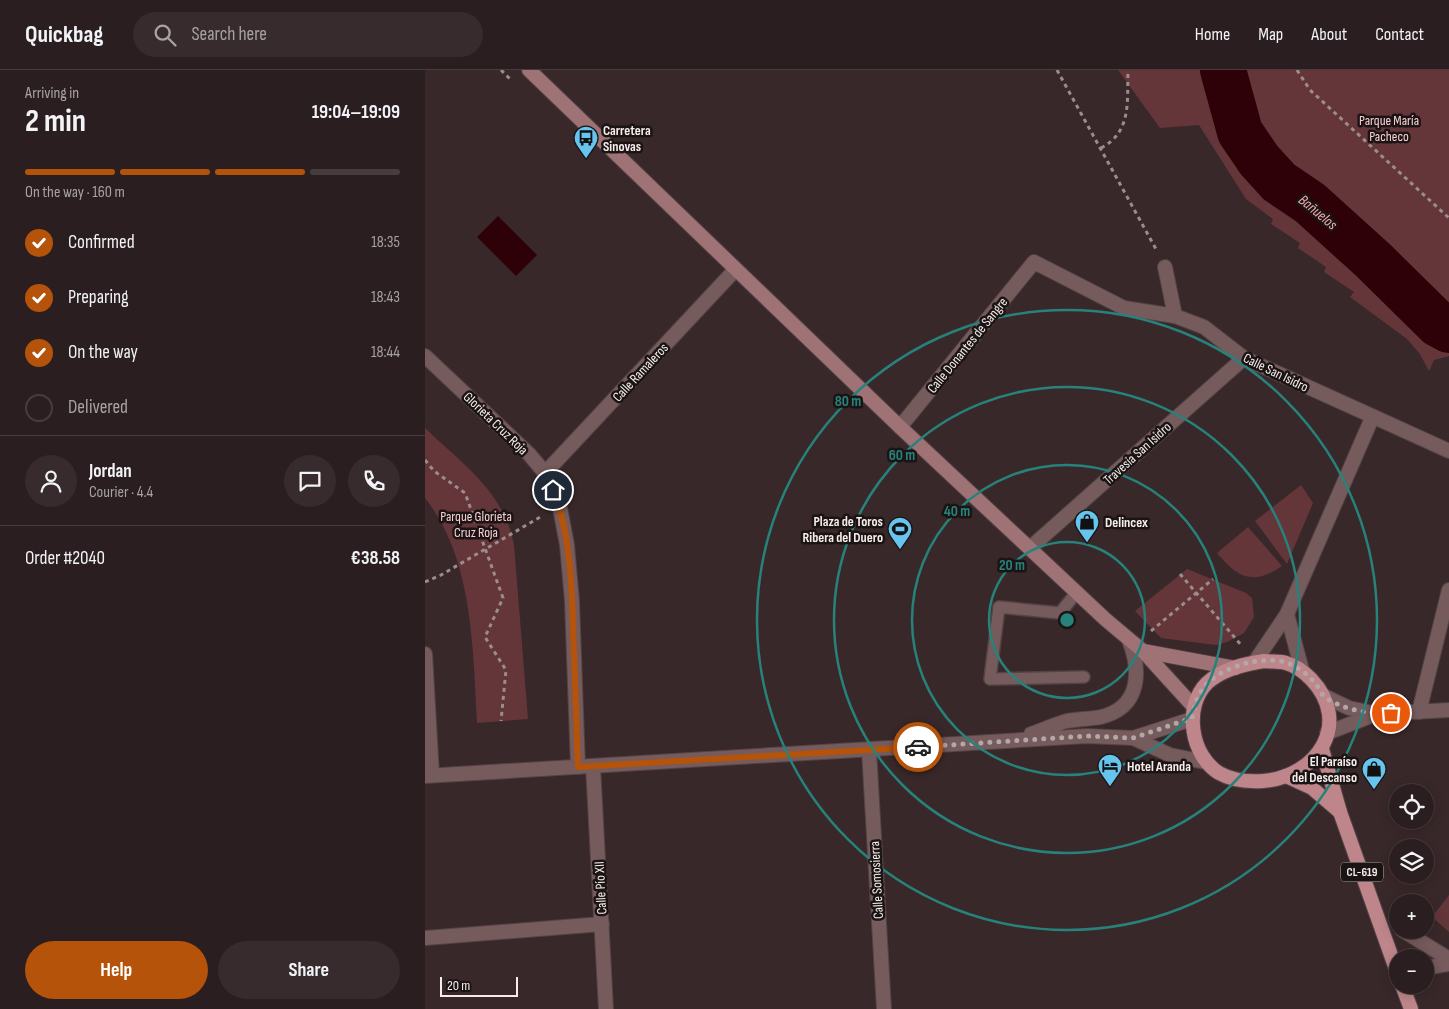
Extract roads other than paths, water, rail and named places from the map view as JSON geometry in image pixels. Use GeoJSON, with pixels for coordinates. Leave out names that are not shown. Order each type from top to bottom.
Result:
{"type":"FeatureCollection","features":[{"type":"Feature","properties":{"kind":"main road"},"geometry":{"type":"LineString","coordinates":[[529,70],[900,427],[1135,645],[1193,713]]}},
{"type":"Feature","properties":{"kind":"main road"},"geometry":{"type":"LineString","coordinates":[[1135,645],[1235,668]]}},
{"type":"Feature","properties":{"kind":"main road"},"geometry":{"type":"LineString","coordinates":[[1285,662],[1303,670],[1324,696],[1329,714],[1327,733],[1322,749],[1311,763],[1286,776],[1273,780],[1247,782],[1220,773],[1205,762],[1196,740],[1193,713],[1196,698],[1207,683],[1235,668],[1254,663],[1285,662]]}},
{"type":"Feature","properties":{"kind":"main road"},"geometry":{"type":"LineString","coordinates":[[1322,749],[1340,812]]}},
{"type":"Feature","properties":{"kind":"main road"},"geometry":{"type":"LineString","coordinates":[[1286,776],[1313,788],[1340,812]]}},
{"type":"Feature","properties":{"kind":"main road","name":"CL-619"},"geometry":{"type":"LineString","coordinates":[[1340,812],[1389,926]]}},
{"type":"Feature","properties":{"kind":"main road"},"geometry":{"type":"LineString","coordinates":[[1405,994],[1409,1009]]}},
{"type":"Feature","properties":{"kind":"street","name":"Calle San Isidro"},"geometry":{"type":"LineString","coordinates":[[1034,262],[1124,308],[1175,316],[1204,327],[1244,358],[1372,418],[1449,451]]}},
{"type":"Feature","properties":{"kind":"street","name":"Calle Donantes de Sangre"},"geometry":{"type":"LineString","coordinates":[[900,427],[1034,262]]}},
{"type":"Feature","properties":{"kind":"street"},"geometry":{"type":"LineString","coordinates":[[1163,262],[1175,316]]}},
{"type":"Feature","properties":{"kind":"street","name":"Calle Ramaleros"},"geometry":{"type":"LineString","coordinates":[[545,473],[735,270]]}},
{"type":"Feature","properties":{"kind":"street","name":"Glorieta Cruz Roja"},"geometry":{"type":"LineString","coordinates":[[425,356],[529,454],[545,473],[559,508],[567,545],[572,601],[578,767]]}},
{"type":"Feature","properties":{"kind":"street","name":"Travesía San Isidro"},"geometry":{"type":"LineString","coordinates":[[1030,548],[1244,358]]}},
{"type":"Feature","properties":{"kind":"street"},"geometry":{"type":"LineString","coordinates":[[1254,663],[1287,614],[1372,418]]}},
{"type":"Feature","properties":{"kind":"street"},"geometry":{"type":"LineString","coordinates":[[1419,712],[1449,590]]}},
{"type":"Feature","properties":{"kind":"street"},"geometry":{"type":"LineString","coordinates":[[1287,614],[1303,670]]}},
{"type":"Feature","properties":{"kind":"street"},"geometry":{"type":"LineString","coordinates":[[1019,739],[1066,722],[1101,717],[1116,711],[1128,701],[1135,686],[1138,673],[1135,645]]}},
{"type":"Feature","properties":{"kind":"street"},"geometry":{"type":"LineString","coordinates":[[425,654],[429,776],[1087,736],[1133,738],[1170,755],[1205,762]]}},
{"type":"Feature","properties":{"kind":"street"},"geometry":{"type":"LineString","coordinates":[[1324,696],[1349,708],[1377,714],[1449,710]]}},
{"type":"Feature","properties":{"kind":"street"},"geometry":{"type":"LineString","coordinates":[[1133,738],[1193,713]]}},
{"type":"Feature","properties":{"kind":"street"},"geometry":{"type":"LineString","coordinates":[[1327,733],[1377,714]]}},
{"type":"Feature","properties":{"kind":"street","name":"Calle Somosierra"},"geometry":{"type":"LineString","coordinates":[[869,750],[884,1009]]}},
{"type":"Feature","properties":{"kind":"street","name":"Calle Pío XII"},"geometry":{"type":"LineString","coordinates":[[593,766],[606,1009]]}},
{"type":"Feature","properties":{"kind":"street"},"geometry":{"type":"LineString","coordinates":[[425,938],[602,924]]}},
{"type":"Feature","properties":{"kind":"street"},"geometry":{"type":"LineString","coordinates":[[1417,939],[1449,958]]}},
{"type":"Feature","properties":{"kind":"street"},"geometry":{"type":"LineString","coordinates":[[1434,966],[1449,964]]}},
{"type":"Feature","properties":{"kind":"lane"},"geometry":{"type":"LineString","coordinates":[[1077,592],[1060,613],[999,607],[989,679],[1084,677]]}},
{"type":"Feature","properties":{"kind":"waterway","name":"Bañuelos"},"geometry":{"type":"LineString","coordinates":[[1223,70],[1240,132],[1259,160],[1279,182],[1310,203],[1373,260],[1438,324],[1449,330]]}},
{"type":"Feature","properties":{"kind":"place","name":"Carretera Sinovas"},"geometry":{"type":"Point","coordinates":[586,159]}},
{"type":"Feature","properties":{"kind":"place","name":"Delincex"},"geometry":{"type":"Point","coordinates":[1087,543]}},
{"type":"Feature","properties":{"kind":"place","name":"Plaza de Toros Ribera del Duero"},"geometry":{"type":"Point","coordinates":[900,550]}},
{"type":"Feature","properties":{"kind":"place","name":"Hotel Aranda"},"geometry":{"type":"Point","coordinates":[1110,787]}},
{"type":"Feature","properties":{"kind":"place","name":"El Paraíso del Descanso"},"geometry":{"type":"Point","coordinates":[1374,790]}},
{"type":"Feature","properties":{"kind":"park label","name":"Parque María Pacheco"},"geometry":{"type":"Point","coordinates":[1389,128]}},
{"type":"Feature","properties":{"kind":"park label","name":"Parque Glorieta Cruz Roja"},"geometry":{"type":"Point","coordinates":[476,524]}}]}
